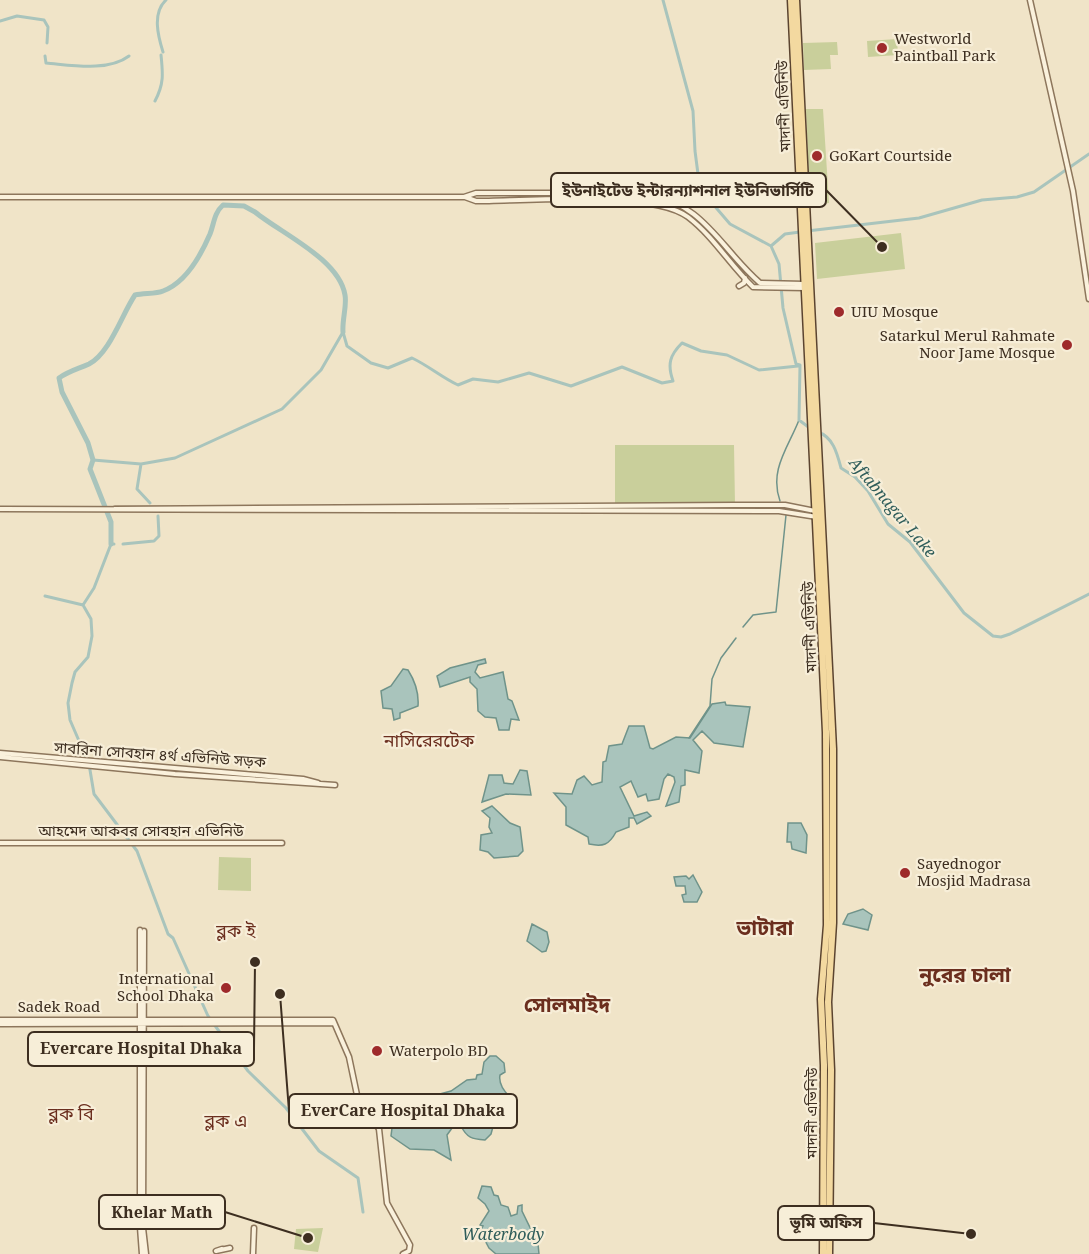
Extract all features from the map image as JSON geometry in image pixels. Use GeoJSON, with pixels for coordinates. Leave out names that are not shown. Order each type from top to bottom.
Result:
{"type":"FeatureCollection","features":[{"type":"Feature","properties":{"kind":"main road","name":"মাদানী এভিনিউ"},"geometry":{"type":"LineString","coordinates":[[791,0],[796,41]]}},
{"type":"Feature","properties":{"kind":"main road","name":"মাদানী এভিনিউ"},"geometry":{"type":"LineString","coordinates":[[796,0],[802,199],[814,394],[829,743],[828,1002],[831,1070],[829,1254]]}},
{"type":"Feature","properties":{"kind":"main road","name":"মাদানী এভিনিউ"},"geometry":{"type":"LineString","coordinates":[[805,250],[805,286],[814,394]]}},
{"type":"Feature","properties":{"kind":"main road","name":"মাদানী এভিনিউ"},"geometry":{"type":"LineString","coordinates":[[823,1254],[824,1065],[821,999],[830,885]]}},
{"type":"Feature","properties":{"kind":"street"},"geometry":{"type":"LineString","coordinates":[[1030,0],[1072,191],[1089,299]]}},
{"type":"Feature","properties":{"kind":"street"},"geometry":{"type":"LineString","coordinates":[[0,197],[118,195],[464,197],[476,193],[636,193],[662,197],[687,207],[759,282],[768,286]]}},
{"type":"Feature","properties":{"kind":"street"},"geometry":{"type":"LineString","coordinates":[[464,197],[476,201],[646,201],[686,215],[753,286],[805,286]]}},
{"type":"Feature","properties":{"kind":"street"},"geometry":{"type":"LineString","coordinates":[[686,215],[687,207]]}},
{"type":"Feature","properties":{"kind":"street"},"geometry":{"type":"LineString","coordinates":[[739,286],[744,283],[743,276]]}},
{"type":"Feature","properties":{"kind":"street"},"geometry":{"type":"LineString","coordinates":[[735,505],[737,511]]}},
{"type":"Feature","properties":{"kind":"street"},"geometry":{"type":"LineString","coordinates":[[0,510],[735,505],[785,506],[819,515]]}},
{"type":"Feature","properties":{"kind":"street"},"geometry":{"type":"LineString","coordinates":[[112,509],[123,512],[783,511],[819,515]]}},
{"type":"Feature","properties":{"kind":"street","name":"সাবরিনা সোবহান ৪র্থ এভিনিউ সড়ক"},"geometry":{"type":"LineString","coordinates":[[0,755],[335,785]]}},
{"type":"Feature","properties":{"kind":"street","name":"আহমেদ আকবর সোবহান এভিনিউ"},"geometry":{"type":"LineString","coordinates":[[0,843],[282,843]]}},
{"type":"Feature","properties":{"kind":"street"},"geometry":{"type":"LineString","coordinates":[[142,930],[144,1254]]}},
{"type":"Feature","properties":{"kind":"street","name":"Sadek Road"},"geometry":{"type":"LineString","coordinates":[[0,1020],[141,1022]]}},
{"type":"Feature","properties":{"kind":"street"},"geometry":{"type":"LineString","coordinates":[[0,1024],[334,1021],[349,1057],[357,1095],[379,1129],[387,1203],[410,1245],[409,1251],[403,1254]]}},
{"type":"Feature","properties":{"kind":"street"},"geometry":{"type":"LineString","coordinates":[[253,1254],[254,1228]]}},
{"type":"Feature","properties":{"kind":"street"},"geometry":{"type":"LineString","coordinates":[[216,1251],[222,1252],[230,1248]]}},
{"type":"Feature","properties":{"kind":"green space","name":"Westworld Paintball Park"},"geometry":{"type":"Polygon","coordinates":[[[897,39],[898,55],[868,57],[867,41],[897,39]]]}},
{"type":"Feature","properties":{"kind":"green space"},"geometry":{"type":"Polygon","coordinates":[[[837,42],[838,55],[830,55],[831,69],[804,70],[803,43],[837,42]]]}},
{"type":"Feature","properties":{"kind":"green space","name":"GoKart Courtside"},"geometry":{"type":"Polygon","coordinates":[[[806,109],[823,109],[829,203],[810,205],[806,109]]]}},
{"type":"Feature","properties":{"kind":"green space"},"geometry":{"type":"Polygon","coordinates":[[[901,233],[905,269],[817,279],[815,243],[901,233]]]}},
{"type":"Feature","properties":{"kind":"green space"},"geometry":{"type":"Polygon","coordinates":[[[615,445],[734,445],[735,505],[615,505],[615,445]]]}},
{"type":"Feature","properties":{"kind":"green space"},"geometry":{"type":"Polygon","coordinates":[[[219,857],[251,858],[251,891],[218,890],[219,857]]]}},
{"type":"Feature","properties":{"kind":"green space"},"geometry":{"type":"Polygon","coordinates":[[[323,1228],[318,1252],[294,1249],[296,1229],[323,1228]]]}},
{"type":"Feature","properties":{"kind":"water"},"geometry":{"type":"Polygon","coordinates":[[[485,659],[486,663],[478,665],[475,672],[480,678],[503,672],[508,699],[512,701],[519,720],[511,719],[509,730],[499,730],[496,718],[485,717],[478,711],[477,689],[470,682],[470,677],[440,687],[437,676],[450,668],[485,659]]]}},
{"type":"Feature","properties":{"kind":"water"},"geometry":{"type":"Polygon","coordinates":[[[403,669],[408,670],[415,683],[418,706],[400,713],[400,718],[394,720],[392,709],[383,708],[381,691],[391,686],[403,669]]]}},
{"type":"Feature","properties":{"kind":"water"},"geometry":{"type":"Polygon","coordinates":[[[725,702],[726,705],[750,707],[743,747],[714,743],[702,731],[693,740],[702,751],[699,773],[685,770],[685,785],[681,786],[679,802],[666,806],[675,782],[674,777],[668,774],[664,779],[659,799],[648,801],[646,794],[638,797],[631,781],[620,787],[634,816],[647,812],[651,816],[637,824],[634,818],[629,818],[629,827],[616,832],[611,840],[602,845],[589,844],[588,837],[566,825],[566,807],[554,793],[572,794],[577,780],[584,776],[592,785],[602,782],[603,762],[606,761],[609,746],[622,744],[629,726],[644,726],[650,748],[653,749],[676,737],[690,738],[712,704],[725,702]]]}},
{"type":"Feature","properties":{"kind":"water"},"geometry":{"type":"Polygon","coordinates":[[[520,770],[527,771],[531,795],[506,794],[482,802],[489,775],[502,775],[504,783],[513,784],[520,770]]]}},
{"type":"Feature","properties":{"kind":"water"},"geometry":{"type":"Polygon","coordinates":[[[492,806],[510,823],[520,827],[523,851],[518,856],[494,858],[488,852],[480,850],[481,835],[492,833],[489,827],[490,818],[482,811],[492,806]]]}},
{"type":"Feature","properties":{"kind":"water"},"geometry":{"type":"Polygon","coordinates":[[[788,823],[801,823],[807,835],[806,853],[792,849],[791,842],[787,842],[788,823]]]}},
{"type":"Feature","properties":{"kind":"water"},"geometry":{"type":"Polygon","coordinates":[[[693,875],[702,892],[697,902],[684,902],[682,895],[686,894],[685,886],[676,886],[674,877],[686,876],[689,879],[693,875]]]}},
{"type":"Feature","properties":{"kind":"water"},"geometry":{"type":"Polygon","coordinates":[[[863,909],[872,915],[868,930],[843,924],[848,914],[863,909]]]}},
{"type":"Feature","properties":{"kind":"water"},"geometry":{"type":"Polygon","coordinates":[[[532,924],[547,932],[549,942],[546,951],[542,952],[527,941],[532,924]]]}},
{"type":"Feature","properties":{"kind":"water"},"geometry":{"type":"Polygon","coordinates":[[[490,1056],[496,1056],[504,1063],[505,1072],[500,1075],[500,1082],[505,1092],[513,1100],[509,1109],[497,1112],[491,1134],[485,1140],[470,1137],[461,1126],[455,1124],[447,1135],[451,1160],[434,1150],[410,1149],[391,1136],[392,1128],[407,1123],[405,1110],[425,1098],[451,1091],[467,1080],[476,1079],[477,1075],[482,1074],[484,1062],[490,1056]]]}},
{"type":"Feature","properties":{"kind":"water","name":"Waterbody"},"geometry":{"type":"Polygon","coordinates":[[[482,1186],[491,1187],[501,1205],[508,1207],[511,1216],[517,1214],[518,1206],[522,1205],[522,1211],[538,1244],[539,1254],[496,1254],[489,1248],[480,1231],[483,1226],[480,1225],[489,1211],[478,1198],[482,1186]]]}},
{"type":"Feature","properties":{"kind":"waterway"},"geometry":{"type":"LineString","coordinates":[[163,52],[158,32],[158,18],[159,11],[166,0]]}},
{"type":"Feature","properties":{"kind":"waterway","name":"Aftabnagar Lake"},"geometry":{"type":"LineString","coordinates":[[663,0],[693,111],[698,174],[706,196],[730,224],[771,246],[779,264],[783,308],[796,364],[800,365],[799,420],[811,429]]}},
{"type":"Feature","properties":{"kind":"waterway"},"geometry":{"type":"LineString","coordinates":[[0,21],[17,16],[44,20],[48,27],[47,43]]}},
{"type":"Feature","properties":{"kind":"waterway"},"geometry":{"type":"LineString","coordinates":[[155,101],[162,79],[161,55]]}},
{"type":"Feature","properties":{"kind":"waterway"},"geometry":{"type":"LineString","coordinates":[[45,56],[46,63],[78,66],[111,64],[129,56]]}},
{"type":"Feature","properties":{"kind":"waterway"},"geometry":{"type":"LineString","coordinates":[[807,231],[919,218],[982,200],[1017,197],[1034,192],[1089,154]]}},
{"type":"Feature","properties":{"kind":"waterway"},"geometry":{"type":"LineString","coordinates":[[111,544],[111,522],[90,469],[93,460],[88,443],[62,392],[59,378],[96,359],[109,342],[135,295],[163,291],[185,275],[202,251],[216,215],[223,205],[244,206],[255,212],[308,248],[332,270],[341,282],[345,295],[343,332]]}},
{"type":"Feature","properties":{"kind":"waterway"},"geometry":{"type":"LineString","coordinates":[[771,246],[785,234],[800,232]]}},
{"type":"Feature","properties":{"kind":"waterway"},"geometry":{"type":"LineString","coordinates":[[150,503],[137,489],[141,464],[175,458],[282,409],[321,370],[343,332],[347,346],[371,363],[388,368],[412,358],[458,385],[473,379],[498,382],[529,373],[571,386],[622,367],[662,383],[673,381],[670,370],[671,360],[682,343],[701,351],[727,355],[759,370],[798,366]]}},
{"type":"Feature","properties":{"kind":"waterway"},"geometry":{"type":"LineString","coordinates":[[780,501],[777,490],[778,469],[799,420]]}},
{"type":"Feature","properties":{"kind":"waterway","name":"Aftabnagar Lake"},"geometry":{"type":"LineString","coordinates":[[818,432],[831,442],[841,468],[855,477],[868,491],[888,524],[910,542],[964,613],[993,636],[1001,637],[1010,634],[1089,594]]}},
{"type":"Feature","properties":{"kind":"waterway"},"geometry":{"type":"LineString","coordinates":[[93,460],[141,464]]}},
{"type":"Feature","properties":{"kind":"waterway"},"geometry":{"type":"LineString","coordinates":[[743,627],[753,615],[776,612],[786,515]]}},
{"type":"Feature","properties":{"kind":"waterway"},"geometry":{"type":"LineString","coordinates":[[123,544],[154,541],[159,536],[158,516]]}},
{"type":"Feature","properties":{"kind":"waterway"},"geometry":{"type":"LineString","coordinates":[[114,544],[111,544],[94,588],[83,605],[91,619],[92,636],[88,657],[75,672],[68,703],[70,720],[89,764],[94,794],[137,851],[168,934],[173,938],[208,1016],[248,1071],[286,1108],[319,1151],[358,1178],[363,1212]]}},
{"type":"Feature","properties":{"kind":"waterway"},"geometry":{"type":"LineString","coordinates":[[45,596],[83,605]]}},
{"type":"Feature","properties":{"kind":"waterway"},"geometry":{"type":"LineString","coordinates":[[689,738],[710,706],[712,679],[721,658],[736,638]]}},
{"type":"Feature","properties":{"kind":"place","name":"Westworld Paintball Park"},"geometry":{"type":"Point","coordinates":[882,48]}},
{"type":"Feature","properties":{"kind":"place","name":"GoKart Courtside"},"geometry":{"type":"Point","coordinates":[817,156]}},
{"type":"Feature","properties":{"kind":"place","name":"ইউনাইটেড ইন্টারন্যাশনাল ইউনিভার্সিটি"},"geometry":{"type":"Point","coordinates":[882,247]}},
{"type":"Feature","properties":{"kind":"place","name":"UIU Mosque"},"geometry":{"type":"Point","coordinates":[839,312]}},
{"type":"Feature","properties":{"kind":"place","name":"Satarkul Merul Rahmate Noor Jame Mosque"},"geometry":{"type":"Point","coordinates":[1067,345]}},
{"type":"Feature","properties":{"kind":"place","name":"Sayednogor Mosjid Madrasa"},"geometry":{"type":"Point","coordinates":[905,873]}},
{"type":"Feature","properties":{"kind":"place","name":"Evercare Hospital Dhaka"},"geometry":{"type":"Point","coordinates":[255,962]}},
{"type":"Feature","properties":{"kind":"place","name":"International School Dhaka"},"geometry":{"type":"Point","coordinates":[226,988]}},
{"type":"Feature","properties":{"kind":"place","name":"EverCare Hospital Dhaka"},"geometry":{"type":"Point","coordinates":[280,994]}},
{"type":"Feature","properties":{"kind":"place","name":"Waterpolo BD"},"geometry":{"type":"Point","coordinates":[377,1051]}},
{"type":"Feature","properties":{"kind":"place","name":"ভূমি অফিস"},"geometry":{"type":"Point","coordinates":[971,1234]}},
{"type":"Feature","properties":{"kind":"place","name":"Khelar Math"},"geometry":{"type":"Point","coordinates":[308,1238]}},
{"type":"Feature","properties":{"kind":"district","name":"নাসিরেরটেক"},"geometry":{"type":"Point","coordinates":[429,741]}},
{"type":"Feature","properties":{"kind":"district","name":"ভাটারা"},"geometry":{"type":"Point","coordinates":[765,928]}},
{"type":"Feature","properties":{"kind":"district","name":"ব্লক ই"},"geometry":{"type":"Point","coordinates":[236,931]}},
{"type":"Feature","properties":{"kind":"district","name":"নুরের চালা"},"geometry":{"type":"Point","coordinates":[965,975]}},
{"type":"Feature","properties":{"kind":"district","name":"সোলমাইদ"},"geometry":{"type":"Point","coordinates":[567,1005]}},
{"type":"Feature","properties":{"kind":"district","name":"ব্লক বি"},"geometry":{"type":"Point","coordinates":[71,1114]}},
{"type":"Feature","properties":{"kind":"district","name":"ব্লক এ"},"geometry":{"type":"Point","coordinates":[226,1121]}}]}
